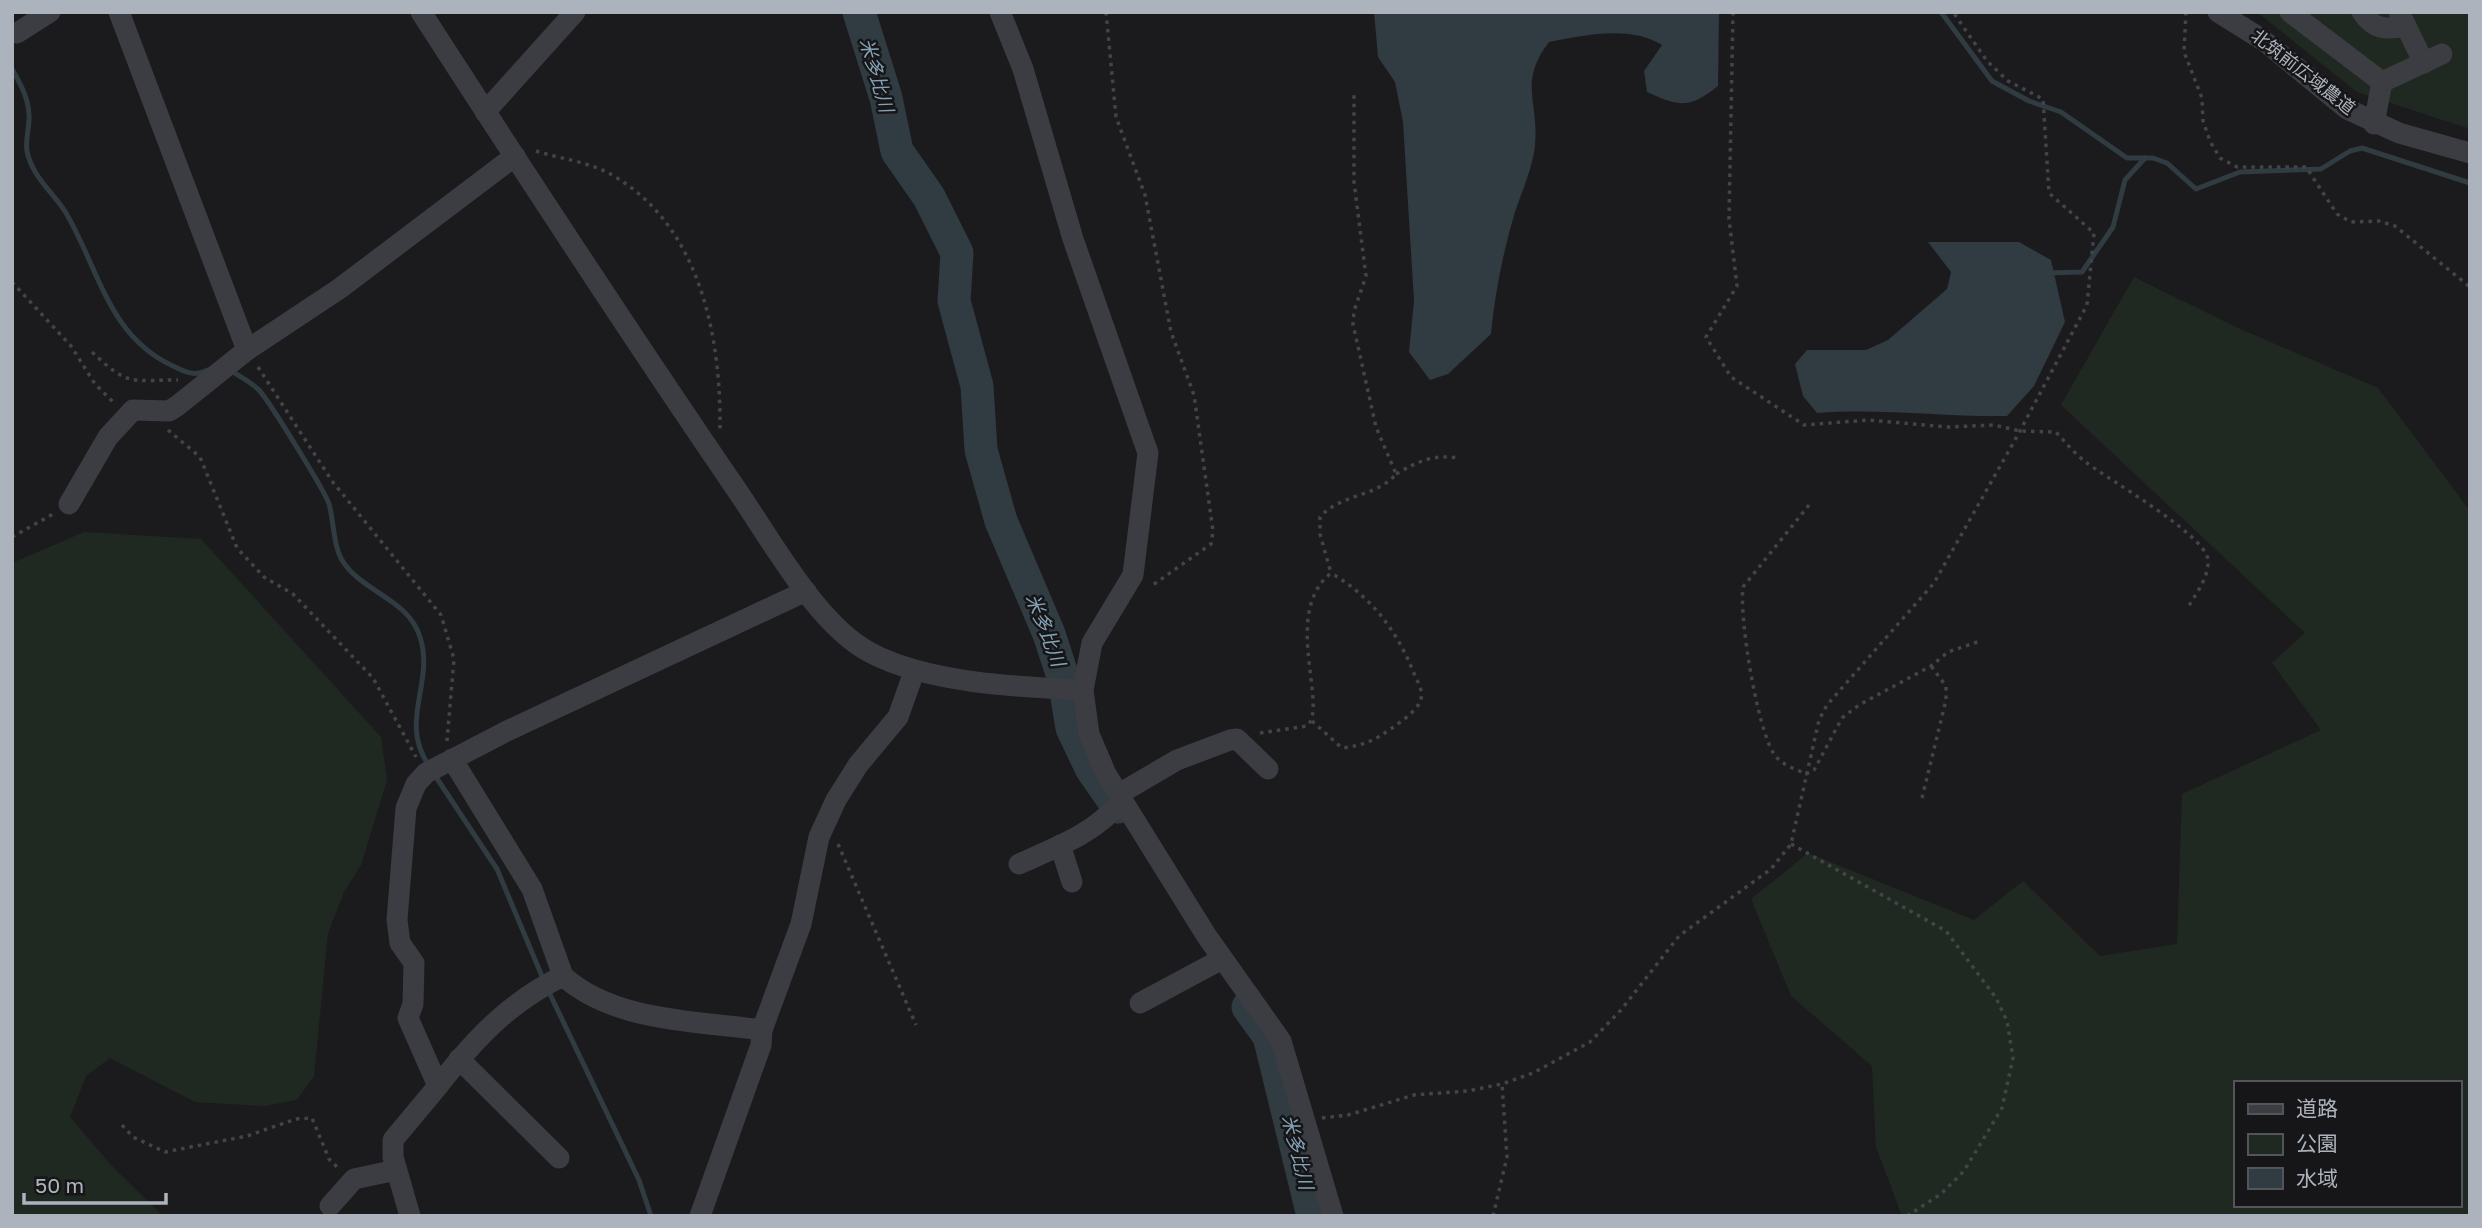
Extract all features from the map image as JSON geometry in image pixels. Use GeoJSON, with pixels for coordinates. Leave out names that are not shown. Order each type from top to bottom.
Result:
{"type":"FeatureCollection","features":[{"type":"Feature","properties":{"kind":"street"},"geometry":{"type":"LineString","coordinates":[[18,33],[50,12]]}},
{"type":"Feature","properties":{"kind":"street"},"geometry":{"type":"LineString","coordinates":[[118,12],[247,350]]}},
{"type":"Feature","properties":{"kind":"street"},"geometry":{"type":"LineString","coordinates":[[421,12],[710,450],[806,591],[834,626],[860,646],[914,672],[1021,687],[1083,690]]}},
{"type":"Feature","properties":{"kind":"street"},"geometry":{"type":"LineString","coordinates":[[485,112],[575,12]]}},
{"type":"Feature","properties":{"kind":"street"},"geometry":{"type":"LineString","coordinates":[[1000,12],[1023,69],[1073,239],[1147,453],[1133,575],[1091,643],[1083,690],[1089,734],[1120,797],[1222,959],[1281,1041],[1333,1216]]}},
{"type":"Feature","properties":{"kind":"street","name":"北筑前広域農道"},"geometry":{"type":"LineString","coordinates":[[2218,12],[2263,40],[2347,109],[2374,124],[2470,153]]}},
{"type":"Feature","properties":{"kind":"street"},"geometry":{"type":"LineString","coordinates":[[2362,12],[2370,24],[2386,30],[2402,19],[2433,59],[2382,82]]}},
{"type":"Feature","properties":{"kind":"street"},"geometry":{"type":"LineString","coordinates":[[2299,16],[2382,82]]}},
{"type":"Feature","properties":{"kind":"street"},"geometry":{"type":"LineString","coordinates":[[2374,124],[2382,82]]}},
{"type":"Feature","properties":{"kind":"street"},"geometry":{"type":"LineString","coordinates":[[69,504],[108,437],[126,415],[133,410],[169,411],[247,350],[339,289],[516,156]]}},
{"type":"Feature","properties":{"kind":"street"},"geometry":{"type":"LineString","coordinates":[[438,1086],[408,1018],[413,1004],[414,963],[400,943],[397,920],[406,808],[416,784],[426,773],[452,759],[806,591]]}},
{"type":"Feature","properties":{"kind":"street"},"geometry":{"type":"LineString","coordinates":[[700,1216],[801,923],[819,837],[858,765],[898,717],[914,672]]}},
{"type":"Feature","properties":{"kind":"street"},"geometry":{"type":"LineString","coordinates":[[1019,864],[1060,845],[1109,817],[1120,797],[1177,760],[1237,739],[1268,769]]}},
{"type":"Feature","properties":{"kind":"street"},"geometry":{"type":"LineString","coordinates":[[452,759],[528,880],[563,975],[598,998],[639,1013],[762,1030]]}},
{"type":"Feature","properties":{"kind":"street"},"geometry":{"type":"LineString","coordinates":[[1060,845],[1072,882]]}},
{"type":"Feature","properties":{"kind":"street"},"geometry":{"type":"LineString","coordinates":[[1140,1003],[1222,959]]}},
{"type":"Feature","properties":{"kind":"street"},"geometry":{"type":"LineString","coordinates":[[410,1216],[397,1170],[393,1140],[459,1059],[521,999],[563,975]]}},
{"type":"Feature","properties":{"kind":"street"},"geometry":{"type":"LineString","coordinates":[[459,1059],[559,1158]]}},
{"type":"Feature","properties":{"kind":"street"},"geometry":{"type":"LineString","coordinates":[[330,1206],[354,1179],[397,1170]]}},
{"type":"Feature","properties":{"kind":"path"},"geometry":{"type":"LineString","coordinates":[[1106,12],[1116,117],[1145,195],[1171,332],[1194,395],[1213,531],[1211,544],[1159,583],[1144,590],[1127,584]]}},
{"type":"Feature","properties":{"kind":"path"},"geometry":{"type":"LineString","coordinates":[[1732,12],[1729,219],[1737,286],[1706,337],[1731,377],[1804,425],[1869,419],[1948,426],[1994,425],[2020,431],[2056,432],[2087,463],[2176,524],[2204,549],[2208,559],[2207,573],[2187,609]]}},
{"type":"Feature","properties":{"kind":"path"},"geometry":{"type":"LineString","coordinates":[[1303,1121],[1348,1115],[1415,1095],[1468,1091],[1502,1084],[1533,1073],[1590,1042],[1621,1010],[1679,936],[1771,869],[1791,844],[1819,720],[1827,705],[1934,583],[2020,431],[2087,304],[2094,233],[2049,194],[2043,99],[2008,81],[1987,61],[1953,12]]}},
{"type":"Feature","properties":{"kind":"path"},"geometry":{"type":"LineString","coordinates":[[2186,12],[2184,52],[2202,98],[2203,121],[2220,158],[2236,167],[2306,167],[2337,214],[2351,222],[2379,221],[2395,226],[2470,287]]}},
{"type":"Feature","properties":{"kind":"path"},"geometry":{"type":"LineString","coordinates":[[1353,92],[1354,182],[1366,276],[1354,311],[1353,324],[1376,427],[1396,474]]}},
{"type":"Feature","properties":{"kind":"path"},"geometry":{"type":"LineString","coordinates":[[516,156],[526,149],[611,174],[653,206],[673,229],[687,253],[713,335],[717,361],[719,442],[710,450]]}},
{"type":"Feature","properties":{"kind":"path"},"geometry":{"type":"LineString","coordinates":[[12,282],[71,346],[95,384],[126,415]]}},
{"type":"Feature","properties":{"kind":"path"},"geometry":{"type":"LineString","coordinates":[[247,350],[332,481],[441,615],[454,659],[446,753],[452,759]]}},
{"type":"Feature","properties":{"kind":"path"},"geometry":{"type":"LineString","coordinates":[[92,352],[122,378],[135,381],[194,380],[204,384]]}},
{"type":"Feature","properties":{"kind":"path"},"geometry":{"type":"LineString","coordinates":[[161,426],[179,437],[200,457],[237,548],[264,577],[300,601],[373,678],[426,773]]}},
{"type":"Feature","properties":{"kind":"path"},"geometry":{"type":"LineString","coordinates":[[1312,721],[1342,748],[1371,743],[1401,722],[1420,702],[1422,692],[1407,654],[1377,609],[1349,583],[1331,573],[1320,534],[1320,517],[1329,506],[1381,486],[1426,457],[1459,457]]}},
{"type":"Feature","properties":{"kind":"path"},"geometry":{"type":"LineString","coordinates":[[12,537],[69,504]]}},
{"type":"Feature","properties":{"kind":"path"},"geometry":{"type":"LineString","coordinates":[[1806,774],[1787,765],[1774,754],[1748,655],[1742,598],[1743,587],[1809,505]]}},
{"type":"Feature","properties":{"kind":"path"},"geometry":{"type":"LineString","coordinates":[[1237,739],[1307,726],[1312,721],[1315,710],[1305,650],[1309,618],[1324,578],[1331,573]]}},
{"type":"Feature","properties":{"kind":"path"},"geometry":{"type":"LineString","coordinates":[[1806,774],[1820,760],[1842,718],[1859,705],[1931,666],[1948,652],[1980,641]]}},
{"type":"Feature","properties":{"kind":"path"},"geometry":{"type":"LineString","coordinates":[[1922,798],[1946,700],[1946,686],[1931,666]]}},
{"type":"Feature","properties":{"kind":"path"},"geometry":{"type":"LineString","coordinates":[[827,819],[916,1025]]}},
{"type":"Feature","properties":{"kind":"path"},"geometry":{"type":"LineString","coordinates":[[1791,844],[1947,931],[1996,998],[2007,1021],[2012,1058],[2010,1083],[2002,1108],[1964,1171],[1941,1194],[1907,1216]]}},
{"type":"Feature","properties":{"kind":"path"},"geometry":{"type":"LineString","coordinates":[[1493,1216],[1507,1157],[1502,1084]]}},
{"type":"Feature","properties":{"kind":"path"},"geometry":{"type":"LineString","coordinates":[[122,1125],[133,1137],[165,1152],[247,1136],[296,1119],[312,1118],[329,1159],[342,1173],[354,1179]]}},
{"type":"Feature","properties":{"kind":"green space"},"geometry":{"type":"Polygon","coordinates":[[[2257,12],[2470,12],[2470,129],[2357,92],[2257,12]]]}},
{"type":"Feature","properties":{"kind":"green space"},"geometry":{"type":"Polygon","coordinates":[[[2134,277],[2240,329],[2378,388],[2470,511],[2470,1216],[1902,1216],[1876,1147],[1872,1066],[1791,996],[1751,899],[1808,853],[1974,920],[2023,881],[2100,956],[2177,944],[2182,794],[2321,730],[2272,663],[2305,633],[2061,405],[2134,277]]]}},
{"type":"Feature","properties":{"kind":"green space"},"geometry":{"type":"Polygon","coordinates":[[[84,532],[201,539],[381,737],[387,780],[361,865],[344,892],[328,933],[314,1076],[297,1100],[264,1106],[195,1102],[110,1058],[86,1076],[70,1117],[112,1166],[163,1216],[12,1216],[12,563],[84,532]]]}},
{"type":"Feature","properties":{"kind":"water"},"geometry":{"type":"Polygon","coordinates":[[[1374,12],[1719,12],[1718,86],[1691,102],[1676,103],[1647,92],[1644,71],[1662,45],[1649,39],[1622,33],[1607,33],[1549,42],[1534,69],[1534,153],[1507,242],[1491,334],[1448,374],[1430,380],[1409,352],[1414,301],[1403,122],[1395,82],[1378,57],[1374,12]]]}},
{"type":"Feature","properties":{"kind":"water"},"geometry":{"type":"Polygon","coordinates":[[[1928,242],[2019,242],[2051,260],[2065,322],[2034,386],[2007,416],[1817,413],[1803,396],[1795,364],[1807,350],[1866,350],[1888,340],[1947,289],[1951,272],[1928,242]]]}},
{"type":"Feature","properties":{"kind":"waterway","name":"米多比川"},"geometry":{"type":"LineString","coordinates":[[859,12],[886,98],[897,151],[929,197],[957,253],[954,301],[977,386],[981,450],[1001,521],[1049,634],[1064,680],[1072,728],[1091,768],[1118,807]]}},
{"type":"Feature","properties":{"kind":"waterway"},"geometry":{"type":"LineString","coordinates":[[1941,12],[1992,81],[2029,101],[2061,112],[2127,158],[2153,158],[2167,163],[2196,189],[2240,172],[2321,169],[2350,151],[2362,148],[2470,183]]}},
{"type":"Feature","properties":{"kind":"waterway"},"geometry":{"type":"LineString","coordinates":[[12,69],[23,90],[28,108],[27,151],[33,169],[66,213],[119,319],[151,353],[173,366],[194,373],[208,370]]}},
{"type":"Feature","properties":{"kind":"waterway"},"geometry":{"type":"LineString","coordinates":[[2047,273],[2082,272],[2113,227],[2125,180],[2145,158]]}},
{"type":"Feature","properties":{"kind":"waterway"},"geometry":{"type":"LineString","coordinates":[[229,369],[259,390],[308,465],[329,504],[342,560],[350,571],[395,604],[414,624],[423,654],[416,718],[417,733],[420,749],[429,766]]}},
{"type":"Feature","properties":{"kind":"waterway"},"geometry":{"type":"LineString","coordinates":[[434,774],[497,869],[544,981]]}},
{"type":"Feature","properties":{"kind":"waterway"},"geometry":{"type":"LineString","coordinates":[[548,990],[639,1180],[651,1216]]}},
{"type":"Feature","properties":{"kind":"waterway","name":"米多比川"},"geometry":{"type":"LineString","coordinates":[[1248,1007],[1269,1036],[1313,1216]]}}]}
